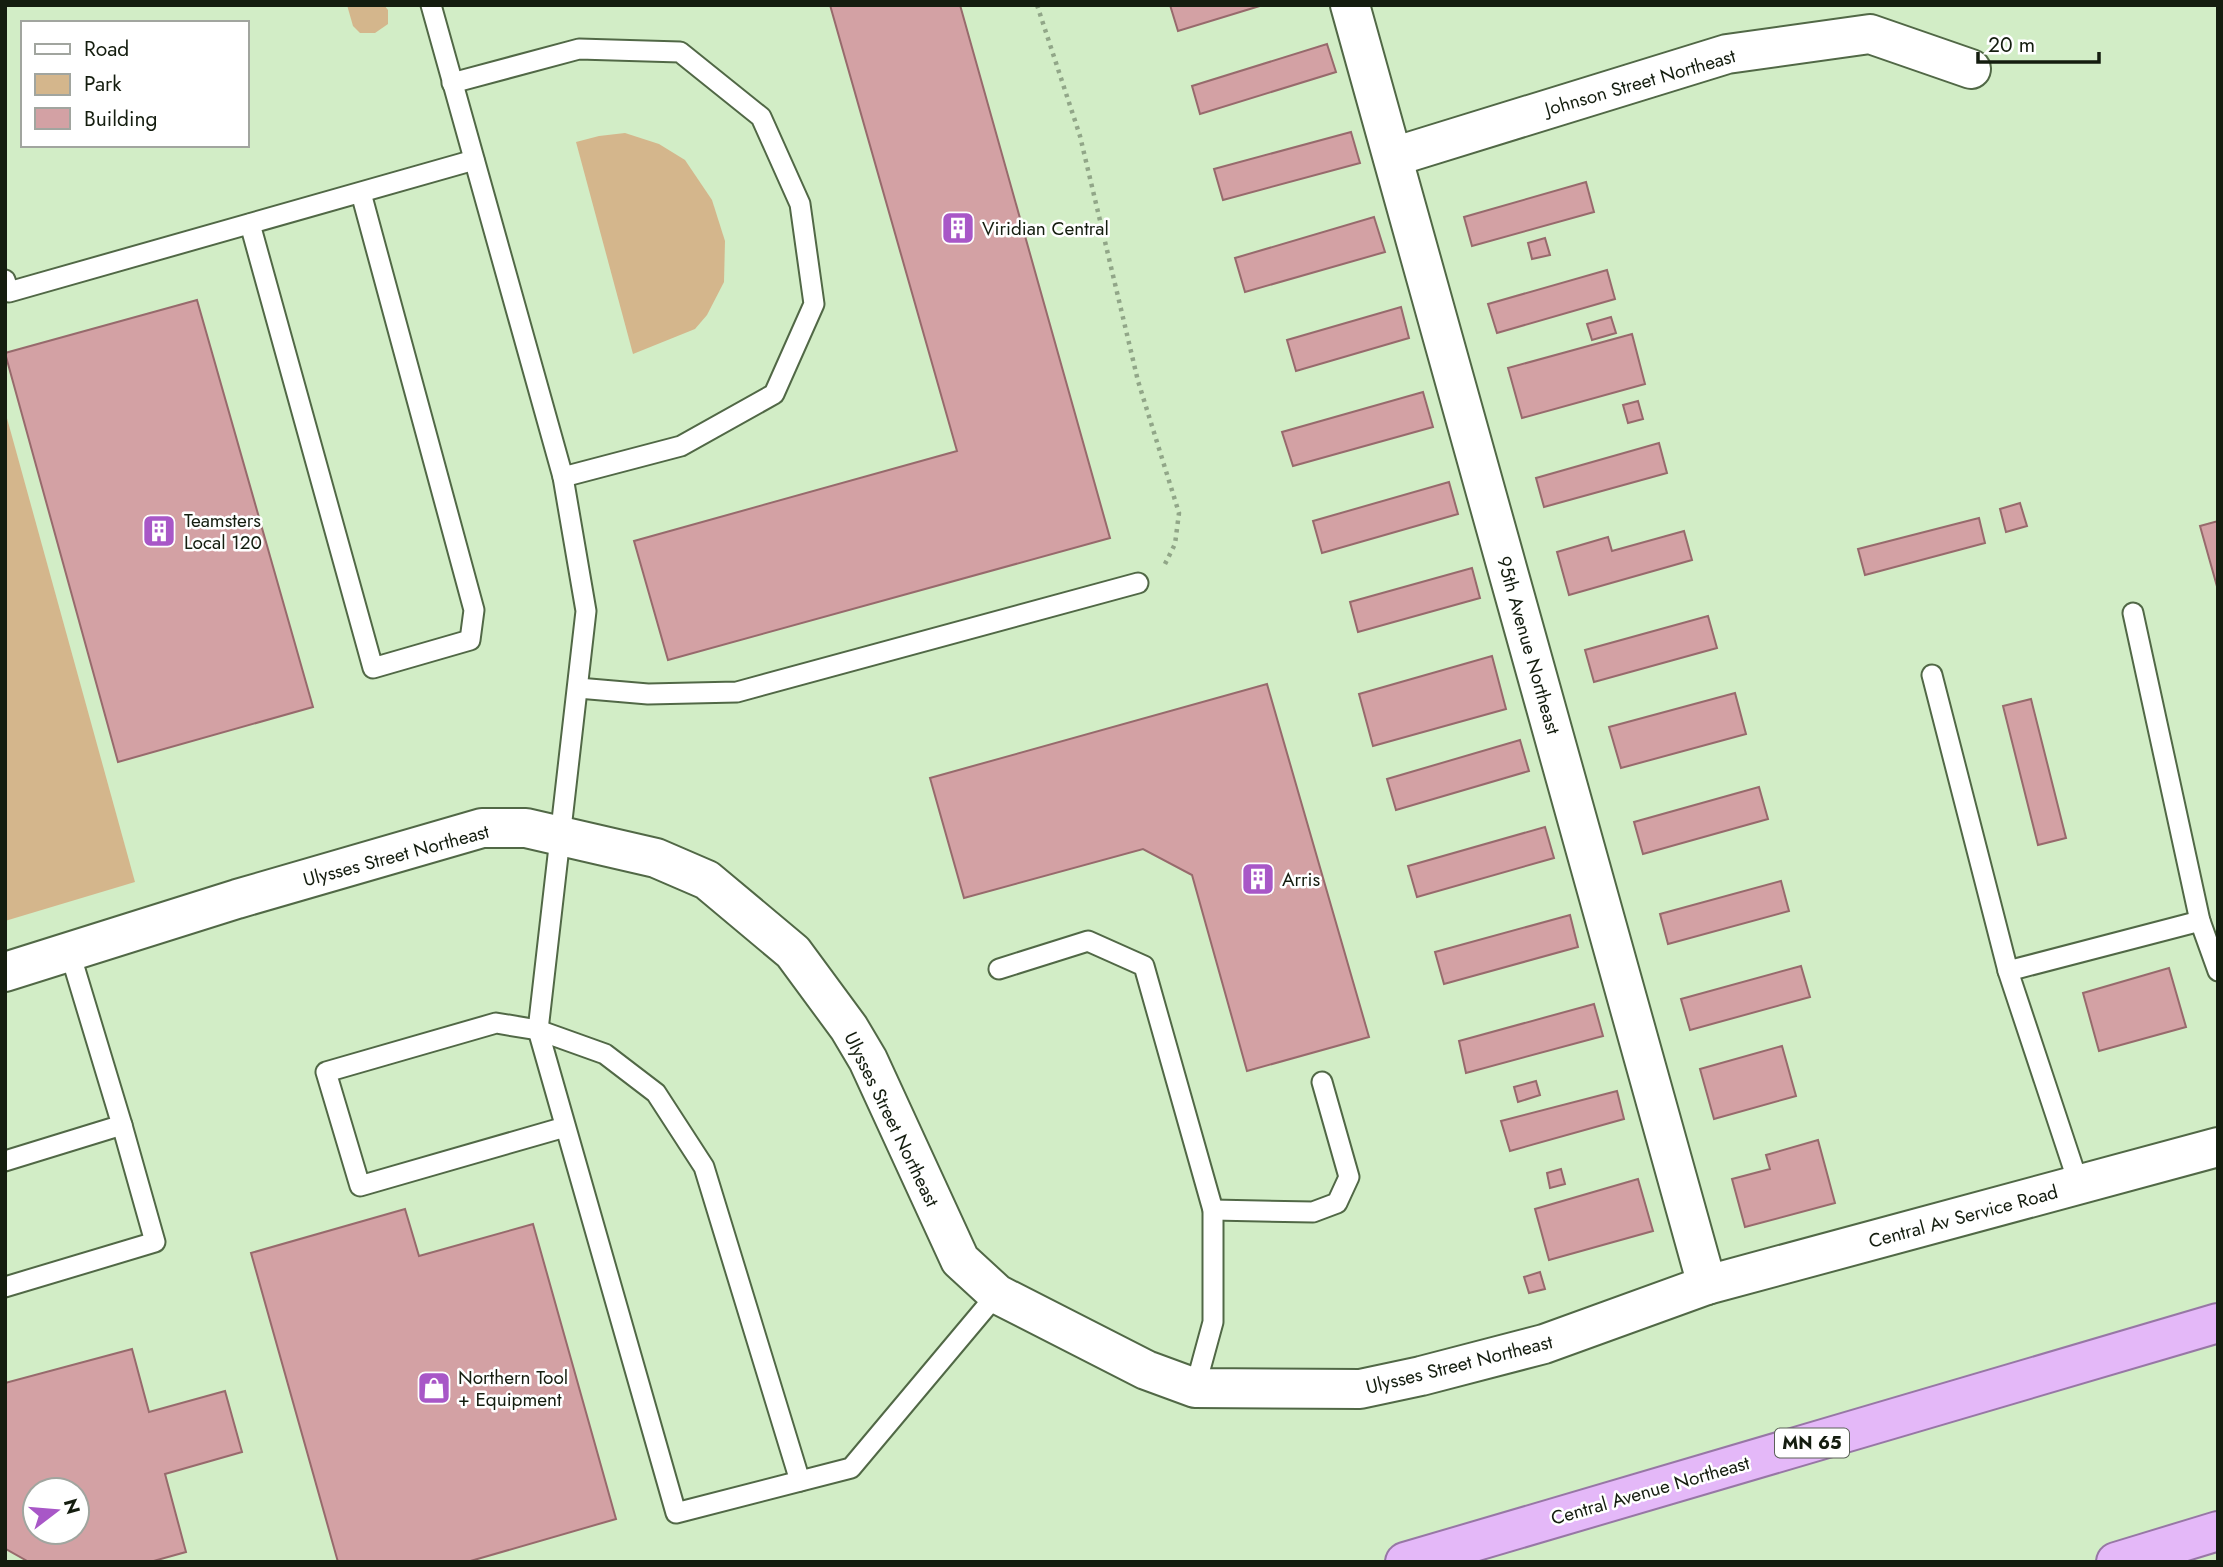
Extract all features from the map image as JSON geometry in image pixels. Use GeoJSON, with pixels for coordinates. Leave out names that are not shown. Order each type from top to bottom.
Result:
{"type":"FeatureCollection","features":[{"type":"Feature","properties":{"kind":"highway","name":"Central Avenue Northeast"},"geometry":{"type":"LineString","coordinates":[[1405,1562],[2218,1323]]}},
{"type":"Feature","properties":{"kind":"highway"},"geometry":{"type":"LineString","coordinates":[[2116,1562],[2218,1531]]}},
{"type":"Feature","properties":{"kind":"street","name":"95th Avenue Northeast"},"geometry":{"type":"LineString","coordinates":[[1350,5],[1707,1285]]}},
{"type":"Feature","properties":{"kind":"street","name":"Johnson Street Northeast"},"geometry":{"type":"LineString","coordinates":[[1393,157],[1727,54],[1870,34],[1971,69]]}},
{"type":"Feature","properties":{"kind":"street","name":"Ulysses Street Northeast"},"geometry":{"type":"LineString","coordinates":[[5,972],[237,899],[482,828],[526,828],[656,858],[707,880],[793,952],[849,1028],[868,1060],[960,1260],[997,1294],[1146,1370],[1195,1388],[1360,1389],[1544,1344],[1707,1285]]}},
{"type":"Feature","properties":{"kind":"street","name":"Central Av Service Road"},"geometry":{"type":"LineString","coordinates":[[1707,1285],[2218,1147]]}},
{"type":"Feature","properties":{"kind":"lane"},"geometry":{"type":"LineString","coordinates":[[431,5],[563,477],[586,611],[538,1030],[676,1513],[851,1468],[997,1294]]}},
{"type":"Feature","properties":{"kind":"lane"},"geometry":{"type":"LineString","coordinates":[[452,83],[579,49],[680,52],[761,117],[800,204],[814,304],[774,394],[681,446],[563,477]]}},
{"type":"Feature","properties":{"kind":"lane"},"geometry":{"type":"LineString","coordinates":[[5,280],[9,292],[474,160]]}},
{"type":"Feature","properties":{"kind":"lane"},"geometry":{"type":"LineString","coordinates":[[250,224],[373,668],[470,640],[474,610],[361,193]]}},
{"type":"Feature","properties":{"kind":"lane"},"geometry":{"type":"LineString","coordinates":[[578,688],[648,694],[737,692],[1138,583]]}},
{"type":"Feature","properties":{"kind":"lane"},"geometry":{"type":"LineString","coordinates":[[2133,613],[2200,921],[2218,971]]}},
{"type":"Feature","properties":{"kind":"lane"},"geometry":{"type":"LineString","coordinates":[[1932,675],[2008,971],[2079,1185]]}},
{"type":"Feature","properties":{"kind":"lane"},"geometry":{"type":"LineString","coordinates":[[2008,971],[2200,921]]}},
{"type":"Feature","properties":{"kind":"lane"},"geometry":{"type":"LineString","coordinates":[[999,969],[1088,941],[1144,966],[1213,1210],[1213,1322],[1195,1388]]}},
{"type":"Feature","properties":{"kind":"lane"},"geometry":{"type":"LineString","coordinates":[[5,1287],[155,1242],[70,953]]}},
{"type":"Feature","properties":{"kind":"lane"},"geometry":{"type":"LineString","coordinates":[[565,1127],[360,1186],[326,1072],[496,1023],[538,1030],[605,1055],[656,1093],[704,1167],[800,1481]]}},
{"type":"Feature","properties":{"kind":"lane"},"geometry":{"type":"LineString","coordinates":[[1213,1210],[1313,1212],[1337,1203],[1349,1177],[1322,1082]]}},
{"type":"Feature","properties":{"kind":"lane"},"geometry":{"type":"LineString","coordinates":[[5,1161],[122,1125]]}},
{"type":"Feature","properties":{"kind":"path"},"geometry":{"type":"LineString","coordinates":[[1037,5],[1080,136],[1138,381],[1179,513],[1175,544],[1163,568],[1138,583]]}},
{"type":"Feature","properties":{"kind":"green space"},"geometry":{"type":"Polygon","coordinates":[[[347,5],[384,5],[388,10],[388,24],[375,33],[360,33],[353,26],[347,5]]]}},
{"type":"Feature","properties":{"kind":"green space"},"geometry":{"type":"Polygon","coordinates":[[[625,133],[659,144],[685,160],[712,200],[725,241],[724,282],[707,315],[695,329],[633,354],[576,142],[625,133]]]}},
{"type":"Feature","properties":{"kind":"green space"},"geometry":{"type":"Polygon","coordinates":[[[5,411],[135,882],[5,921],[5,411]]]}},
{"type":"Feature","properties":{"kind":"building","name":"Viridian Central"},"geometry":{"type":"Polygon","coordinates":[[[830,5],[960,5],[1110,538],[668,660],[634,541],[957,451],[830,5]]]}},
{"type":"Feature","properties":{"kind":"building"},"geometry":{"type":"Polygon","coordinates":[[[1170,5],[1263,5],[1178,31],[1170,5]]]}},
{"type":"Feature","properties":{"kind":"building"},"geometry":{"type":"Polygon","coordinates":[[[1327,44],[1336,72],[1200,114],[1192,86],[1327,44]]]}},
{"type":"Feature","properties":{"kind":"building"},"geometry":{"type":"Polygon","coordinates":[[[1351,132],[1360,163],[1223,200],[1214,169],[1351,132]]]}},
{"type":"Feature","properties":{"kind":"building"},"geometry":{"type":"Polygon","coordinates":[[[1586,182],[1594,212],[1472,246],[1464,217],[1586,182]]]}},
{"type":"Feature","properties":{"kind":"building"},"geometry":{"type":"Polygon","coordinates":[[[1374,217],[1385,252],[1245,292],[1235,258],[1374,217]]]}},
{"type":"Feature","properties":{"kind":"building"},"geometry":{"type":"Polygon","coordinates":[[[1545,238],[1550,255],[1532,259],[1528,243],[1545,238]]]}},
{"type":"Feature","properties":{"kind":"building"},"geometry":{"type":"Polygon","coordinates":[[[1607,270],[1615,299],[1497,333],[1488,304],[1607,270]]]}},
{"type":"Feature","properties":{"kind":"building","name":"Teamsters Local 120"},"geometry":{"type":"Polygon","coordinates":[[[197,300],[313,707],[118,762],[5,353],[197,300]]]}},
{"type":"Feature","properties":{"kind":"building"},"geometry":{"type":"Polygon","coordinates":[[[1401,307],[1409,338],[1296,371],[1287,340],[1401,307]]]}},
{"type":"Feature","properties":{"kind":"building"},"geometry":{"type":"Polygon","coordinates":[[[1611,317],[1616,333],[1592,340],[1587,324],[1611,317]]]}},
{"type":"Feature","properties":{"kind":"building"},"geometry":{"type":"Polygon","coordinates":[[[1632,334],[1645,384],[1522,418],[1508,368],[1632,334]]]}},
{"type":"Feature","properties":{"kind":"building"},"geometry":{"type":"Polygon","coordinates":[[[1423,392],[1433,427],[1293,466],[1282,432],[1423,392]]]}},
{"type":"Feature","properties":{"kind":"building"},"geometry":{"type":"Polygon","coordinates":[[[1638,401],[1643,419],[1628,423],[1623,405],[1638,401]]]}},
{"type":"Feature","properties":{"kind":"building"},"geometry":{"type":"Polygon","coordinates":[[[1659,443],[1667,473],[1544,507],[1536,478],[1659,443]]]}},
{"type":"Feature","properties":{"kind":"building"},"geometry":{"type":"Polygon","coordinates":[[[1449,482],[1458,514],[1322,553],[1313,521],[1449,482]]]}},
{"type":"Feature","properties":{"kind":"building"},"geometry":{"type":"Polygon","coordinates":[[[2020,503],[2027,526],[2006,532],[2000,509],[2020,503]]]}},
{"type":"Feature","properties":{"kind":"building"},"geometry":{"type":"Polygon","coordinates":[[[1979,518],[1985,543],[1865,575],[1858,549],[1979,518]]]}},
{"type":"Feature","properties":{"kind":"building"},"geometry":{"type":"Polygon","coordinates":[[[2218,521],[2218,590],[2200,526],[2218,521]]]}},
{"type":"Feature","properties":{"kind":"building"},"geometry":{"type":"Polygon","coordinates":[[[1684,531],[1692,560],[1569,595],[1557,552],[1608,537],[1612,551],[1684,531]]]}},
{"type":"Feature","properties":{"kind":"building"},"geometry":{"type":"Polygon","coordinates":[[[1472,568],[1480,598],[1358,632],[1350,602],[1472,568]]]}},
{"type":"Feature","properties":{"kind":"building"},"geometry":{"type":"Polygon","coordinates":[[[1708,616],[1717,648],[1594,682],[1585,650],[1708,616]]]}},
{"type":"Feature","properties":{"kind":"building"},"geometry":{"type":"Polygon","coordinates":[[[1492,656],[1506,709],[1373,746],[1359,694],[1492,656]]]}},
{"type":"Feature","properties":{"kind":"building","name":"Arris"},"geometry":{"type":"Polygon","coordinates":[[[1267,684],[1369,1037],[1247,1071],[1192,875],[1143,849],[964,898],[930,778],[1267,684]]]}},
{"type":"Feature","properties":{"kind":"building"},"geometry":{"type":"Polygon","coordinates":[[[1735,693],[1746,734],[1621,768],[1609,727],[1735,693]]]}},
{"type":"Feature","properties":{"kind":"building"},"geometry":{"type":"Polygon","coordinates":[[[2031,699],[2066,838],[2038,845],[2003,706],[2031,699]]]}},
{"type":"Feature","properties":{"kind":"building"},"geometry":{"type":"Polygon","coordinates":[[[1520,740],[1529,771],[1396,810],[1387,779],[1520,740]]]}},
{"type":"Feature","properties":{"kind":"building"},"geometry":{"type":"Polygon","coordinates":[[[1759,787],[1768,819],[1643,854],[1634,822],[1759,787]]]}},
{"type":"Feature","properties":{"kind":"building"},"geometry":{"type":"Polygon","coordinates":[[[1545,827],[1554,858],[1417,897],[1408,866],[1545,827]]]}},
{"type":"Feature","properties":{"kind":"building"},"geometry":{"type":"Polygon","coordinates":[[[1781,881],[1789,911],[1668,944],[1660,914],[1781,881]]]}},
{"type":"Feature","properties":{"kind":"building"},"geometry":{"type":"Polygon","coordinates":[[[1570,915],[1578,947],[1444,984],[1435,952],[1570,915]]]}},
{"type":"Feature","properties":{"kind":"building"},"geometry":{"type":"Polygon","coordinates":[[[1801,966],[1810,997],[1690,1030],[1681,999],[1801,966]]]}},
{"type":"Feature","properties":{"kind":"building"},"geometry":{"type":"Polygon","coordinates":[[[2169,968],[2186,1027],[2099,1051],[2083,993],[2169,968]]]}},
{"type":"Feature","properties":{"kind":"building"},"geometry":{"type":"Polygon","coordinates":[[[1594,1004],[1603,1036],[1466,1073],[1459,1041],[1594,1004]]]}},
{"type":"Feature","properties":{"kind":"building"},"geometry":{"type":"Polygon","coordinates":[[[1782,1046],[1796,1096],[1714,1119],[1700,1069],[1782,1046]]]}},
{"type":"Feature","properties":{"kind":"building"},"geometry":{"type":"Polygon","coordinates":[[[1536,1081],[1540,1095],[1518,1102],[1514,1087],[1536,1081]]]}},
{"type":"Feature","properties":{"kind":"building"},"geometry":{"type":"Polygon","coordinates":[[[1617,1091],[1624,1119],[1510,1151],[1501,1121],[1617,1091]]]}},
{"type":"Feature","properties":{"kind":"building"},"geometry":{"type":"Polygon","coordinates":[[[1818,1140],[1835,1203],[1745,1227],[1732,1179],[1770,1169],[1766,1155],[1818,1140]]]}},
{"type":"Feature","properties":{"kind":"building"},"geometry":{"type":"Polygon","coordinates":[[[1561,1169],[1565,1184],[1550,1188],[1547,1173],[1561,1169]]]}},
{"type":"Feature","properties":{"kind":"building"},"geometry":{"type":"Polygon","coordinates":[[[1638,1179],[1653,1231],[1549,1260],[1535,1209],[1638,1179]]]}},
{"type":"Feature","properties":{"kind":"building","name":"Northern Tool + Equipment"},"geometry":{"type":"Polygon","coordinates":[[[405,1209],[419,1256],[533,1224],[616,1519],[467,1562],[338,1562],[251,1253],[405,1209]]]}},
{"type":"Feature","properties":{"kind":"building"},"geometry":{"type":"Polygon","coordinates":[[[1540,1272],[1545,1289],[1529,1293],[1524,1277],[1540,1272]]]}},
{"type":"Feature","properties":{"kind":"building"},"geometry":{"type":"Polygon","coordinates":[[[132,1349],[149,1412],[225,1391],[242,1452],[165,1474],[186,1552],[150,1562],[29,1562],[5,1546],[5,1383],[132,1349]]]}},
{"type":"Feature","properties":{"kind":"place","name":"Viridian Central"},"geometry":{"type":"Point","coordinates":[958,228]}},
{"type":"Feature","properties":{"kind":"place","name":"Teamsters Local 120"},"geometry":{"type":"Point","coordinates":[159,531]}},
{"type":"Feature","properties":{"kind":"place","name":"Arris"},"geometry":{"type":"Point","coordinates":[1258,879]}},
{"type":"Feature","properties":{"kind":"place","name":"Northern Tool + Equipment"},"geometry":{"type":"Point","coordinates":[434,1388]}}]}
